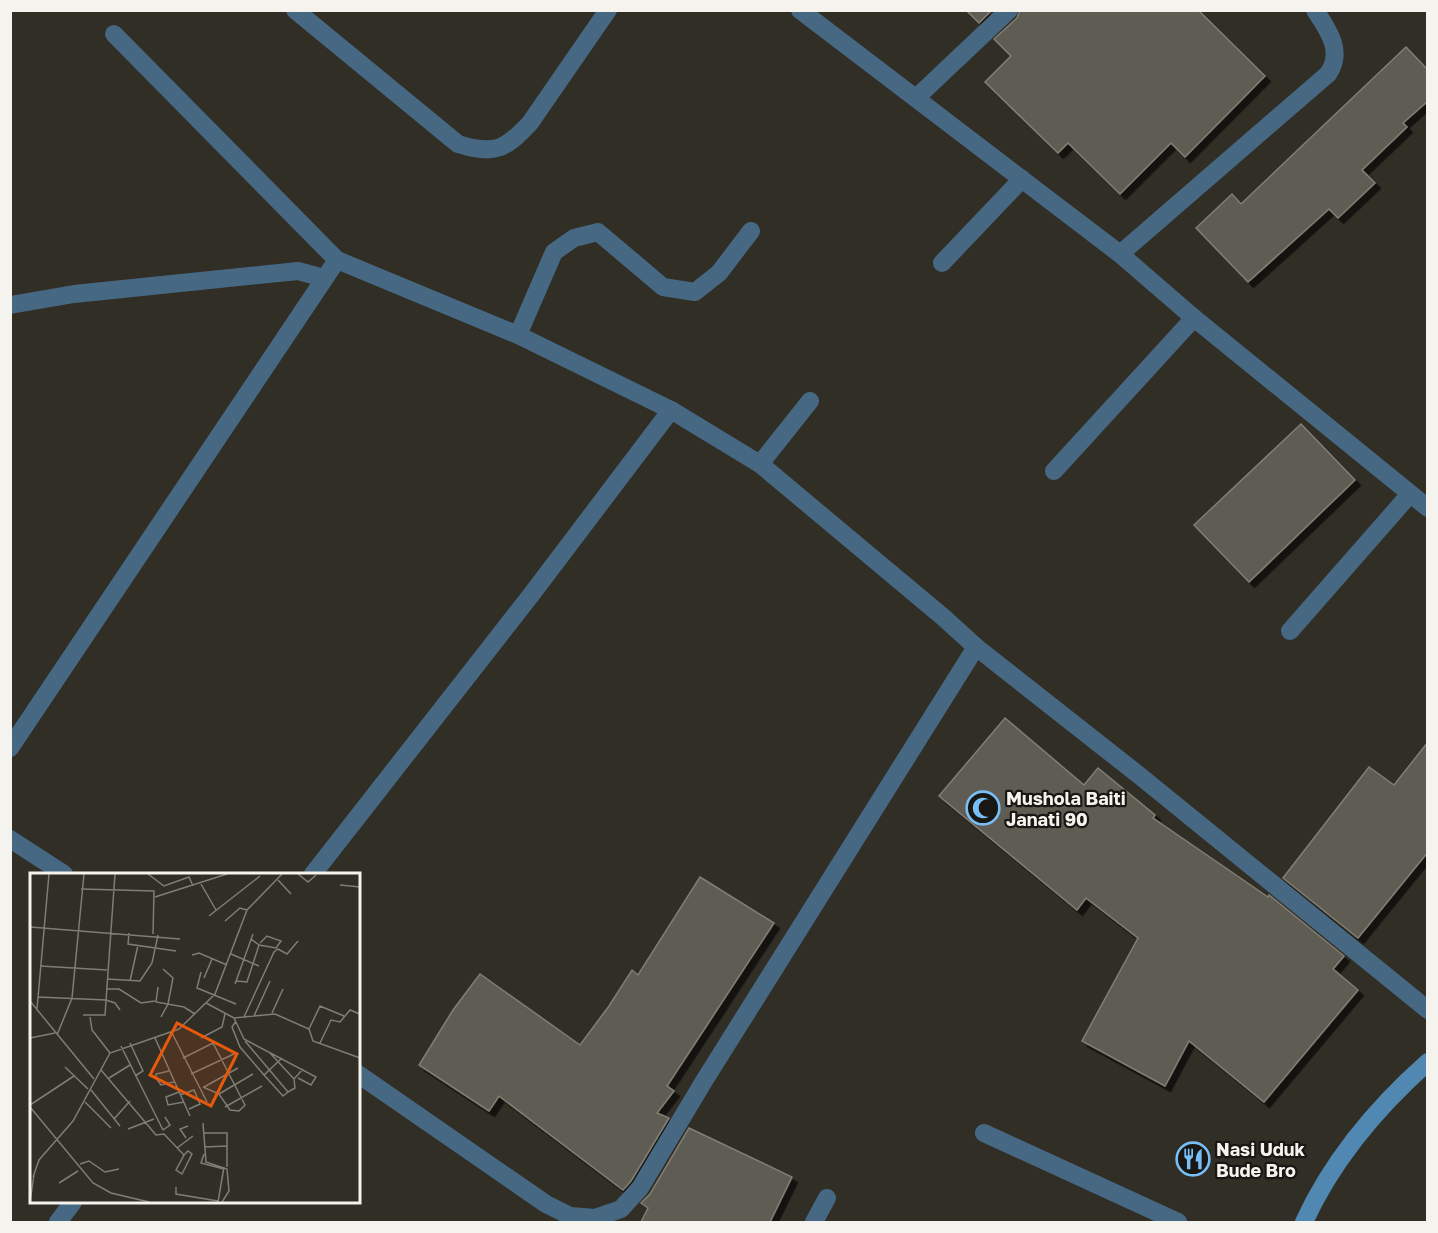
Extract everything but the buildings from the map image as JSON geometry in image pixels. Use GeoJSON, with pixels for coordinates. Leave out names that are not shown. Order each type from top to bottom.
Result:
{"type":"FeatureCollection","features":[{"type":"Feature","properties":{"kind":"main road"},"geometry":{"type":"LineString","coordinates":[[1304,1222],[1344,1150],[1393,1092],[1428,1062]]}},
{"type":"Feature","properties":{"kind":"street"},"geometry":{"type":"LineString","coordinates":[[295,10],[458,144],[479,150],[498,150],[516,138],[530,123],[608,10]]}},
{"type":"Feature","properties":{"kind":"street"},"geometry":{"type":"LineString","coordinates":[[800,10],[867,64],[916,98],[1120,254],[1194,318],[1428,508]]}},
{"type":"Feature","properties":{"kind":"street"},"geometry":{"type":"LineString","coordinates":[[916,98],[1009,10]]}},
{"type":"Feature","properties":{"kind":"street"},"geometry":{"type":"LineString","coordinates":[[1120,254],[1328,74],[1335,57],[1332,37],[1315,10]]}},
{"type":"Feature","properties":{"kind":"street"},"geometry":{"type":"LineString","coordinates":[[114,34],[337,260],[518,335],[671,410],[760,464],[943,616],[976,647],[1428,1010]]}},
{"type":"Feature","properties":{"kind":"street"},"geometry":{"type":"LineString","coordinates":[[942,264],[1022,179]]}},
{"type":"Feature","properties":{"kind":"street"},"geometry":{"type":"LineString","coordinates":[[518,335],[554,252],[574,238],[598,232],[663,287],[695,292],[719,273],[751,231]]}},
{"type":"Feature","properties":{"kind":"street"},"geometry":{"type":"LineString","coordinates":[[10,748],[337,260]]}},
{"type":"Feature","properties":{"kind":"street"},"geometry":{"type":"LineString","coordinates":[[10,305],[74,294],[298,271],[324,278]]}},
{"type":"Feature","properties":{"kind":"street"},"geometry":{"type":"LineString","coordinates":[[1054,471],[1194,318]]}},
{"type":"Feature","properties":{"kind":"street"},"geometry":{"type":"LineString","coordinates":[[760,464],[810,401]]}},
{"type":"Feature","properties":{"kind":"street"},"geometry":{"type":"LineString","coordinates":[[314,873],[531,596],[671,410]]}},
{"type":"Feature","properties":{"kind":"street"},"geometry":{"type":"LineString","coordinates":[[1290,631],[1410,494]]}},
{"type":"Feature","properties":{"kind":"street"},"geometry":{"type":"LineString","coordinates":[[360,1075],[546,1204],[570,1216],[595,1218],[621,1209],[640,1188],[660,1157],[710,1071],[976,647]]}},
{"type":"Feature","properties":{"kind":"street"},"geometry":{"type":"LineString","coordinates":[[10,839],[62,873]]}},
{"type":"Feature","properties":{"kind":"street"},"geometry":{"type":"LineString","coordinates":[[984,1133],[1178,1222]]}},
{"type":"Feature","properties":{"kind":"street"},"geometry":{"type":"LineString","coordinates":[[814,1222],[826,1198]]}},
{"type":"Feature","properties":{"kind":"street"},"geometry":{"type":"LineString","coordinates":[[58,1222],[72,1203]]}},
{"type":"Feature","properties":{"kind":"place","name":"Mushola Baiti Janati 90"},"geometry":{"type":"Point","coordinates":[983,808]}},
{"type":"Feature","properties":{"kind":"place","name":"Nasi Uduk Bude Bro"},"geometry":{"type":"Point","coordinates":[1193,1159]}}]}
